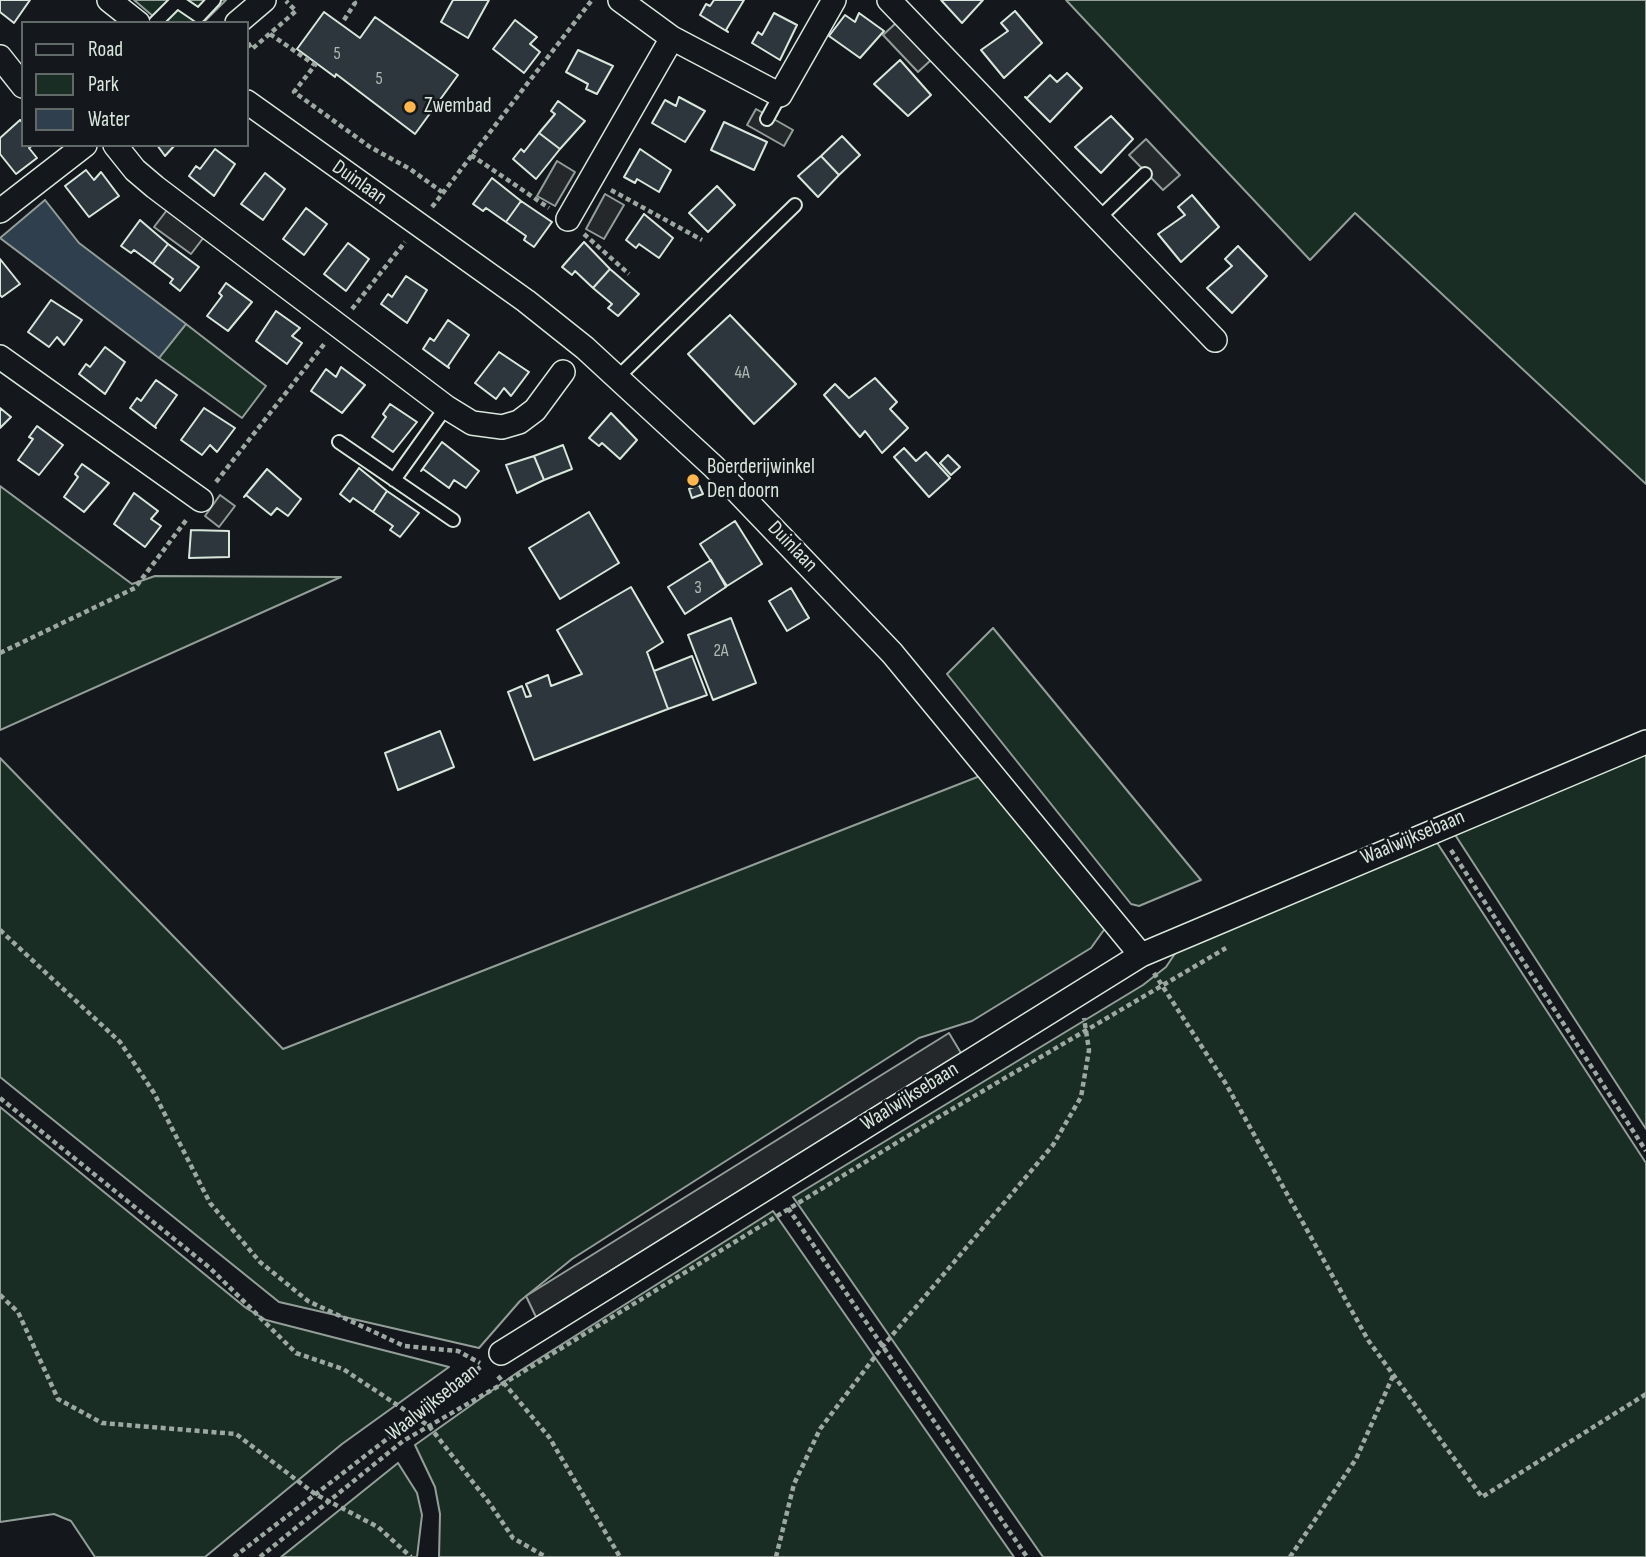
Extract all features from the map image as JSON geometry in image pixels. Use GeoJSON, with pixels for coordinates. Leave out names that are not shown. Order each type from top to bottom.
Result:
{"type":"FeatureCollection","features":[{"type":"Feature","properties":{"kind":"street"},"geometry":{"type":"LineString","coordinates":[[109,0],[135,21]]}},
{"type":"Feature","properties":{"kind":"street"},"geometry":{"type":"LineString","coordinates":[[239,21],[264,0]]}},
{"type":"Feature","properties":{"kind":"street"},"geometry":{"type":"LineString","coordinates":[[620,0],[672,38],[780,95],[834,0]]}},
{"type":"Feature","properties":{"kind":"street"},"geometry":{"type":"LineString","coordinates":[[889,0],[1215,340]]}},
{"type":"Feature","properties":{"kind":"street"},"geometry":{"type":"LineString","coordinates":[[568,219],[672,38]]}},
{"type":"Feature","properties":{"kind":"street"},"geometry":{"type":"LineString","coordinates":[[0,57],[21,83]]}},
{"type":"Feature","properties":{"kind":"street","name":"Duinlaan"},"geometry":{"type":"LineString","coordinates":[[248,103],[526,301],[618,377],[714,467],[892,653],[1141,955]]}},
{"type":"Feature","properties":{"kind":"street"},"geometry":{"type":"LineString","coordinates":[[117,147],[135,170],[155,187],[446,407],[472,423],[487,427],[519,422],[535,410],[563,372]]}},
{"type":"Feature","properties":{"kind":"street"},"geometry":{"type":"LineString","coordinates":[[0,212],[76,148]]}},
{"type":"Feature","properties":{"kind":"street"},"geometry":{"type":"LineString","coordinates":[[0,357],[201,500]]}},
{"type":"Feature","properties":{"kind":"street","name":"Waalwijksebaan"},"geometry":{"type":"LineString","coordinates":[[492,1359],[1141,955],[1646,742]]}},
{"type":"Feature","properties":{"kind":"lane"},"geometry":{"type":"LineString","coordinates":[[157,21],[177,1],[199,16],[214,0]]}},
{"type":"Feature","properties":{"kind":"lane"},"geometry":{"type":"LineString","coordinates":[[767,118],[780,95]]}},
{"type":"Feature","properties":{"kind":"lane"},"geometry":{"type":"LineString","coordinates":[[1098,219],[1145,174]]}},
{"type":"Feature","properties":{"kind":"lane"},"geometry":{"type":"LineString","coordinates":[[618,377],[794,205]]}},
{"type":"Feature","properties":{"kind":"lane"},"geometry":{"type":"LineString","coordinates":[[394,480],[446,407]]}},
{"type":"Feature","properties":{"kind":"lane"},"geometry":{"type":"LineString","coordinates":[[339,442],[453,520]]}},
{"type":"Feature","properties":{"kind":"path"},"geometry":{"type":"LineString","coordinates":[[248,43],[252,49],[296,11],[286,0]]}},
{"type":"Feature","properties":{"kind":"path"},"geometry":{"type":"LineString","coordinates":[[344,20],[355,3],[353,0]]}},
{"type":"Feature","properties":{"kind":"path"},"geometry":{"type":"LineString","coordinates":[[0,653],[135,588],[592,0]]}},
{"type":"Feature","properties":{"kind":"path"},"geometry":{"type":"LineString","coordinates":[[270,34],[315,65],[294,92],[370,147],[410,169],[442,192]]}},
{"type":"Feature","properties":{"kind":"path"},"geometry":{"type":"LineString","coordinates":[[592,179],[702,240]]}},
{"type":"Feature","properties":{"kind":"path"},"geometry":{"type":"LineString","coordinates":[[1451,850],[1646,1151]]}},
{"type":"Feature","properties":{"kind":"path"},"geometry":{"type":"LineString","coordinates":[[0,930],[120,1042],[154,1093],[210,1203],[260,1262],[308,1301],[404,1346],[492,1359],[506,1382],[549,1437],[620,1557]]}},
{"type":"Feature","properties":{"kind":"path","name":"Waalwijksebaan"},"geometry":{"type":"LineString","coordinates":[[260,1557],[403,1441],[506,1382],[788,1208],[1162,984],[1226,1084],[1368,1340],[1393,1375]]}},
{"type":"Feature","properties":{"kind":"path"},"geometry":{"type":"LineString","coordinates":[[776,1557],[794,1484],[820,1429],[883,1346],[1053,1145],[1081,1097],[1089,1049],[1087,1028],[1073,995]]}},
{"type":"Feature","properties":{"kind":"path"},"geometry":{"type":"LineString","coordinates":[[0,1098],[210,1268],[296,1353],[343,1369],[429,1426],[513,1538],[546,1557]]}},
{"type":"Feature","properties":{"kind":"path"},"geometry":{"type":"LineString","coordinates":[[788,1208],[1027,1557]]}},
{"type":"Feature","properties":{"kind":"path"},"geometry":{"type":"LineString","coordinates":[[0,1295],[18,1312],[58,1399],[102,1423],[236,1434],[315,1494],[352,1511],[378,1527],[411,1557]]}},
{"type":"Feature","properties":{"kind":"path","name":"Waalwijksebaan"},"geometry":{"type":"LineString","coordinates":[[234,1557],[492,1359]]}},
{"type":"Feature","properties":{"kind":"path"},"geometry":{"type":"LineString","coordinates":[[1393,1375],[1482,1497],[1646,1394]]}},
{"type":"Feature","properties":{"kind":"path"},"geometry":{"type":"LineString","coordinates":[[1290,1557],[1356,1459],[1393,1375]]}},
{"type":"Feature","properties":{"kind":"green space"},"geometry":{"type":"Polygon","coordinates":[[[134,0],[226,0],[205,21],[159,21],[134,0]]]}},
{"type":"Feature","properties":{"kind":"green space"},"geometry":{"type":"Polygon","coordinates":[[[1066,0],[1646,0],[1646,484],[1355,213],[1310,260],[1066,0]]]}},
{"type":"Feature","properties":{"kind":"green space"},"geometry":{"type":"Polygon","coordinates":[[[186,324],[266,386],[242,418],[159,358],[186,324]]]}},
{"type":"Feature","properties":{"kind":"green space"},"geometry":{"type":"Polygon","coordinates":[[[0,486],[132,584],[155,576],[341,577],[0,730],[0,486]]]}},
{"type":"Feature","properties":{"kind":"green space"},"geometry":{"type":"Polygon","coordinates":[[[993,628],[1201,880],[1139,906],[1131,904],[947,674],[993,628]]]}},
{"type":"Feature","properties":{"kind":"green space"},"geometry":{"type":"Polygon","coordinates":[[[1646,745],[1646,1129],[1450,827],[1646,745]]]}},
{"type":"Feature","properties":{"kind":"green space"},"geometry":{"type":"Polygon","coordinates":[[[0,758],[283,1049],[985,774],[1106,927],[1091,948],[972,1021],[919,1038],[572,1259],[520,1301],[479,1348],[279,1302],[0,1077],[0,758]]]}},
{"type":"Feature","properties":{"kind":"green space"},"geometry":{"type":"Polygon","coordinates":[[[1432,835],[1646,1163],[1646,1557],[1043,1557],[793,1197],[1143,985],[1166,967],[1184,940],[1432,835]]]}},
{"type":"Feature","properties":{"kind":"green space"},"geometry":{"type":"Polygon","coordinates":[[[0,1107],[246,1308],[266,1320],[449,1367],[342,1444],[205,1557],[95,1557],[71,1521],[54,1514],[0,1522],[0,1107]]]}},
{"type":"Feature","properties":{"kind":"green space"},"geometry":{"type":"Polygon","coordinates":[[[773,1211],[1014,1557],[439,1557],[440,1514],[435,1487],[415,1445],[518,1372],[773,1211]]]}},
{"type":"Feature","properties":{"kind":"green space"},"geometry":{"type":"Polygon","coordinates":[[[398,1463],[417,1493],[422,1515],[417,1557],[281,1557],[398,1463]]]}},
{"type":"Feature","properties":{"kind":"shaded area"},"geometry":{"type":"Polygon","coordinates":[[[896,23],[931,60],[918,72],[883,35],[896,23]]]}},
{"type":"Feature","properties":{"kind":"shaded area"},"geometry":{"type":"Polygon","coordinates":[[[756,109],[793,130],[784,146],[747,125],[756,109]]]}},
{"type":"Feature","properties":{"kind":"shaded area"},"geometry":{"type":"Polygon","coordinates":[[[1146,139],[1180,175],[1163,190],[1129,155],[1146,139]]]}},
{"type":"Feature","properties":{"kind":"shaded area"},"geometry":{"type":"Polygon","coordinates":[[[557,161],[575,172],[555,206],[537,196],[557,161]]]}},
{"type":"Feature","properties":{"kind":"shaded area"},"geometry":{"type":"Polygon","coordinates":[[[605,194],[624,205],[604,239],[586,229],[605,194]]]}},
{"type":"Feature","properties":{"kind":"shaded area"},"geometry":{"type":"Polygon","coordinates":[[[167,210],[204,237],[191,254],[154,227],[167,210]]]}},
{"type":"Feature","properties":{"kind":"shaded area"},"geometry":{"type":"Polygon","coordinates":[[[220,495],[235,506],[219,527],[205,516],[220,495]]]}},
{"type":"Feature","properties":{"kind":"shaded area"},"geometry":{"type":"Polygon","coordinates":[[[949,1033],[961,1053],[536,1317],[526,1296],[949,1033]]]}},
{"type":"Feature","properties":{"kind":"water"},"geometry":{"type":"Polygon","coordinates":[[[45,200],[79,243],[186,324],[159,358],[0,238],[45,200]]]}},
{"type":"Feature","properties":{"kind":"building"},"geometry":{"type":"Polygon","coordinates":[[[0,0],[30,0],[14,23],[0,12],[0,0]]]}},
{"type":"Feature","properties":{"kind":"building"},"geometry":{"type":"Polygon","coordinates":[[[453,0],[489,0],[468,38],[441,22],[453,0]]]}},
{"type":"Feature","properties":{"kind":"building"},"geometry":{"type":"Polygon","coordinates":[[[714,0],[744,0],[726,30],[728,32],[700,15],[706,4],[710,6],[714,0]]]}},
{"type":"Feature","properties":{"kind":"building"},"geometry":{"type":"Polygon","coordinates":[[[941,0],[983,0],[962,23],[941,0]]]}},
{"type":"Feature","properties":{"kind":"building"},"geometry":{"type":"Polygon","coordinates":[[[1015,11],[1042,43],[1004,78],[981,50],[1008,31],[1001,23],[1015,11]]]}},
{"type":"Feature","properties":{"kind":"building"},"geometry":{"type":"Polygon","coordinates":[[[324,12],[360,38],[375,17],[458,75],[415,134],[336,74],[335,77],[297,49],[324,12]]]}},
{"type":"Feature","properties":{"kind":"building"},"geometry":{"type":"Polygon","coordinates":[[[774,13],[797,25],[780,60],[752,43],[758,32],[762,35],[774,13]]]}},
{"type":"Feature","properties":{"kind":"building"},"geometry":{"type":"Polygon","coordinates":[[[859,13],[884,31],[860,58],[829,36],[845,15],[855,22],[859,13]]]}},
{"type":"Feature","properties":{"kind":"building"},"geometry":{"type":"Polygon","coordinates":[[[515,20],[537,37],[530,44],[540,52],[524,73],[493,49],[515,20]]]}},
{"type":"Feature","properties":{"kind":"building"},"geometry":{"type":"Polygon","coordinates":[[[578,50],[613,66],[597,94],[586,89],[588,84],[566,72],[578,50]]]}},
{"type":"Feature","properties":{"kind":"building"},"geometry":{"type":"Polygon","coordinates":[[[900,60],[931,95],[908,116],[874,84],[900,60]]]}},
{"type":"Feature","properties":{"kind":"building"},"geometry":{"type":"Polygon","coordinates":[[[1067,73],[1082,88],[1050,122],[1025,97],[1050,75],[1057,82],[1067,73]]]}},
{"type":"Feature","properties":{"kind":"building"},"geometry":{"type":"Polygon","coordinates":[[[679,97],[705,111],[685,142],[652,123],[665,100],[676,106],[679,97]]]}},
{"type":"Feature","properties":{"kind":"building"},"geometry":{"type":"Polygon","coordinates":[[[558,101],[585,121],[560,149],[539,133],[555,114],[551,111],[558,101]]]}},
{"type":"Feature","properties":{"kind":"building"},"geometry":{"type":"Polygon","coordinates":[[[1111,116],[1133,139],[1101,173],[1075,147],[1111,116]]]}},
{"type":"Feature","properties":{"kind":"building"},"geometry":{"type":"Polygon","coordinates":[[[20,120],[21,147],[30,147],[37,158],[16,174],[0,154],[0,138],[20,120]]]}},
{"type":"Feature","properties":{"kind":"building"},"geometry":{"type":"Polygon","coordinates":[[[724,122],[767,142],[754,170],[711,150],[724,122]]]}},
{"type":"Feature","properties":{"kind":"building"},"geometry":{"type":"Polygon","coordinates":[[[539,133],[560,149],[536,179],[513,159],[521,149],[524,152],[539,133]]]}},
{"type":"Feature","properties":{"kind":"building"},"geometry":{"type":"Polygon","coordinates":[[[842,136],[860,155],[839,175],[821,156],[842,136]]]}},
{"type":"Feature","properties":{"kind":"building"},"geometry":{"type":"Polygon","coordinates":[[[158,147],[173,147],[165,156],[158,147]]]}},
{"type":"Feature","properties":{"kind":"building"},"geometry":{"type":"Polygon","coordinates":[[[215,149],[235,164],[214,196],[189,176],[196,166],[200,169],[215,149]]]}},
{"type":"Feature","properties":{"kind":"building"},"geometry":{"type":"Polygon","coordinates":[[[640,149],[671,170],[659,192],[637,179],[635,183],[624,177],[640,149]]]}},
{"type":"Feature","properties":{"kind":"building"},"geometry":{"type":"Polygon","coordinates":[[[821,156],[839,175],[818,197],[798,176],[821,156]]]}},
{"type":"Feature","properties":{"kind":"building"},"geometry":{"type":"Polygon","coordinates":[[[86,170],[94,180],[101,172],[119,196],[89,217],[65,186],[86,170]]]}},
{"type":"Feature","properties":{"kind":"building"},"geometry":{"type":"Polygon","coordinates":[[[265,173],[285,189],[263,220],[241,204],[265,173]]]}},
{"type":"Feature","properties":{"kind":"building"},"geometry":{"type":"Polygon","coordinates":[[[492,178],[521,201],[506,222],[486,208],[483,211],[473,204],[492,178]]]}},
{"type":"Feature","properties":{"kind":"building"},"geometry":{"type":"Polygon","coordinates":[[[717,186],[735,205],[708,232],[689,213],[717,186]]]}},
{"type":"Feature","properties":{"kind":"building"},"geometry":{"type":"Polygon","coordinates":[[[1192,195],[1219,227],[1181,262],[1158,234],[1185,215],[1178,207],[1192,195]]]}},
{"type":"Feature","properties":{"kind":"building"},"geometry":{"type":"Polygon","coordinates":[[[521,201],[552,222],[534,247],[524,240],[526,236],[506,222],[521,201]]]}},
{"type":"Feature","properties":{"kind":"building"},"geometry":{"type":"Polygon","coordinates":[[[306,208],[327,224],[304,255],[283,239],[306,208]]]}},
{"type":"Feature","properties":{"kind":"building"},"geometry":{"type":"Polygon","coordinates":[[[644,214],[673,238],[659,258],[639,244],[636,248],[626,240],[644,214]]]}},
{"type":"Feature","properties":{"kind":"building"},"geometry":{"type":"Polygon","coordinates":[[[140,220],[168,244],[153,264],[134,250],[131,253],[121,246],[140,220]]]}},
{"type":"Feature","properties":{"kind":"building"},"geometry":{"type":"Polygon","coordinates":[[[584,242],[610,269],[593,288],[575,271],[572,275],[562,267],[584,242]]]}},
{"type":"Feature","properties":{"kind":"building"},"geometry":{"type":"Polygon","coordinates":[[[348,243],[369,259],[346,291],[324,274],[348,243]]]}},
{"type":"Feature","properties":{"kind":"building"},"geometry":{"type":"Polygon","coordinates":[[[168,244],[199,267],[180,291],[170,283],[173,279],[153,264],[168,244]]]}},
{"type":"Feature","properties":{"kind":"building"},"geometry":{"type":"Polygon","coordinates":[[[1238,246],[1267,276],[1232,313],[1207,288],[1232,266],[1225,259],[1238,246]]]}},
{"type":"Feature","properties":{"kind":"building"},"geometry":{"type":"Polygon","coordinates":[[[0,259],[20,284],[2,297],[0,295],[0,259]]]}},
{"type":"Feature","properties":{"kind":"building"},"geometry":{"type":"Polygon","coordinates":[[[610,269],[639,294],[618,316],[608,308],[612,304],[593,288],[610,269]]]}},
{"type":"Feature","properties":{"kind":"building"},"geometry":{"type":"Polygon","coordinates":[[[406,276],[427,290],[407,323],[381,304],[388,294],[392,297],[406,276]]]}},
{"type":"Feature","properties":{"kind":"building"},"geometry":{"type":"Polygon","coordinates":[[[226,283],[252,302],[228,331],[207,316],[222,296],[219,293],[226,283]]]}},
{"type":"Feature","properties":{"kind":"building"},"geometry":{"type":"Polygon","coordinates":[[[51,300],[82,320],[64,345],[57,337],[49,347],[28,332],[51,300]]]}},
{"type":"Feature","properties":{"kind":"building"},"geometry":{"type":"Polygon","coordinates":[[[276,311],[300,328],[292,336],[302,343],[287,364],[256,341],[276,311]]]}},
{"type":"Feature","properties":{"kind":"building"},"geometry":{"type":"Polygon","coordinates":[[[730,315],[796,384],[754,424],[688,354],[730,315]]]}},
{"type":"Feature","properties":{"kind":"building"},"geometry":{"type":"Polygon","coordinates":[[[448,320],[469,335],[449,368],[423,349],[430,338],[434,341],[448,320]]]}},
{"type":"Feature","properties":{"kind":"building"},"geometry":{"type":"Polygon","coordinates":[[[105,347],[125,362],[105,394],[79,374],[86,364],[90,367],[105,347]]]}},
{"type":"Feature","properties":{"kind":"building"},"geometry":{"type":"Polygon","coordinates":[[[499,352],[529,372],[511,396],[504,388],[496,399],[475,383],[499,352]]]}},
{"type":"Feature","properties":{"kind":"building"},"geometry":{"type":"Polygon","coordinates":[[[341,367],[365,385],[342,413],[311,391],[326,369],[336,377],[341,367]]]}},
{"type":"Feature","properties":{"kind":"building"},"geometry":{"type":"Polygon","coordinates":[[[875,378],[897,402],[890,409],[908,428],[882,453],[865,431],[860,437],[824,395],[835,384],[849,398],[875,378]]]}},
{"type":"Feature","properties":{"kind":"building"},"geometry":{"type":"Polygon","coordinates":[[[156,380],[177,395],[156,428],[130,408],[137,398],[141,401],[156,380]]]}},
{"type":"Feature","properties":{"kind":"building"},"geometry":{"type":"Polygon","coordinates":[[[390,404],[417,422],[393,452],[372,437],[386,417],[383,414],[390,404]]]}},
{"type":"Feature","properties":{"kind":"building"},"geometry":{"type":"Polygon","coordinates":[[[0,408],[11,417],[0,428],[0,408]]]}},
{"type":"Feature","properties":{"kind":"building"},"geometry":{"type":"Polygon","coordinates":[[[204,408],[235,428],[217,452],[210,445],[202,455],[181,440],[204,408]]]}},
{"type":"Feature","properties":{"kind":"building"},"geometry":{"type":"Polygon","coordinates":[[[611,413],[637,440],[620,459],[602,443],[599,446],[589,438],[611,413]]]}},
{"type":"Feature","properties":{"kind":"building"},"geometry":{"type":"Polygon","coordinates":[[[37,426],[63,445],[39,475],[18,460],[33,439],[29,437],[37,426]]]}},
{"type":"Feature","properties":{"kind":"building"},"geometry":{"type":"Polygon","coordinates":[[[442,442],[479,471],[466,488],[454,480],[449,488],[423,469],[421,471],[442,442]]]}},
{"type":"Feature","properties":{"kind":"building"},"geometry":{"type":"Polygon","coordinates":[[[563,445],[572,469],[544,480],[534,456],[563,445]]]}},
{"type":"Feature","properties":{"kind":"building"},"geometry":{"type":"Polygon","coordinates":[[[904,448],[916,461],[926,452],[950,478],[929,497],[894,457],[904,448]]]}},
{"type":"Feature","properties":{"kind":"building"},"geometry":{"type":"Polygon","coordinates":[[[948,455],[960,467],[951,475],[940,463],[948,455]]]}},
{"type":"Feature","properties":{"kind":"building"},"geometry":{"type":"Polygon","coordinates":[[[534,456],[544,480],[517,493],[506,465],[534,456]]]}},
{"type":"Feature","properties":{"kind":"building"},"geometry":{"type":"Polygon","coordinates":[[[82,464],[109,483],[84,512],[64,497],[78,477],[75,474],[82,464]]]}},
{"type":"Feature","properties":{"kind":"building"},"geometry":{"type":"Polygon","coordinates":[[[359,468],[387,491],[373,512],[353,498],[350,502],[340,494],[359,468]]]}},
{"type":"Feature","properties":{"kind":"building"},"geometry":{"type":"Polygon","coordinates":[[[267,469],[301,499],[288,516],[277,508],[271,515],[246,495],[244,497],[267,469]]]}},
{"type":"Feature","properties":{"kind":"building"},"geometry":{"type":"Polygon","coordinates":[[[699,485],[703,494],[692,498],[689,489],[699,485]]]}},
{"type":"Feature","properties":{"kind":"building"},"geometry":{"type":"Polygon","coordinates":[[[387,491],[419,513],[400,537],[390,530],[393,526],[373,512],[387,491]]]}},
{"type":"Feature","properties":{"kind":"building"},"geometry":{"type":"Polygon","coordinates":[[[134,493],[158,511],[151,519],[161,526],[145,547],[114,524],[134,493]]]}},
{"type":"Feature","properties":{"kind":"building"},"geometry":{"type":"Polygon","coordinates":[[[589,512],[619,563],[560,599],[529,548],[589,512]]]}},
{"type":"Feature","properties":{"kind":"building"},"geometry":{"type":"Polygon","coordinates":[[[735,521],[762,564],[727,586],[700,544],[735,521]]]}},
{"type":"Feature","properties":{"kind":"building"},"geometry":{"type":"Polygon","coordinates":[[[191,530],[229,531],[229,557],[189,558],[191,530]]]}},
{"type":"Feature","properties":{"kind":"building"},"geometry":{"type":"Polygon","coordinates":[[[711,560],[726,587],[685,614],[668,587],[711,560]]]}},
{"type":"Feature","properties":{"kind":"building"},"geometry":{"type":"Polygon","coordinates":[[[631,587],[663,642],[647,652],[668,709],[534,760],[508,692],[522,686],[526,697],[531,696],[526,684],[548,675],[551,686],[582,674],[557,630],[631,587]]]}},
{"type":"Feature","properties":{"kind":"building"},"geometry":{"type":"Polygon","coordinates":[[[791,588],[809,618],[787,631],[769,601],[791,588]]]}},
{"type":"Feature","properties":{"kind":"building"},"geometry":{"type":"Polygon","coordinates":[[[731,618],[756,683],[713,700],[688,635],[731,618]]]}},
{"type":"Feature","properties":{"kind":"building"},"geometry":{"type":"Polygon","coordinates":[[[692,656],[707,695],[668,709],[654,671],[692,656]]]}},
{"type":"Feature","properties":{"kind":"building"},"geometry":{"type":"Polygon","coordinates":[[[440,731],[454,767],[398,790],[385,753],[440,731]]]}},
{"type":"Feature","properties":{"kind":"place","name":"Zwembad"},"geometry":{"type":"Point","coordinates":[410,107]}},
{"type":"Feature","properties":{"kind":"place","name":"Boerderijwinkel Den doorn"},"geometry":{"type":"Point","coordinates":[693,480]}}]}
